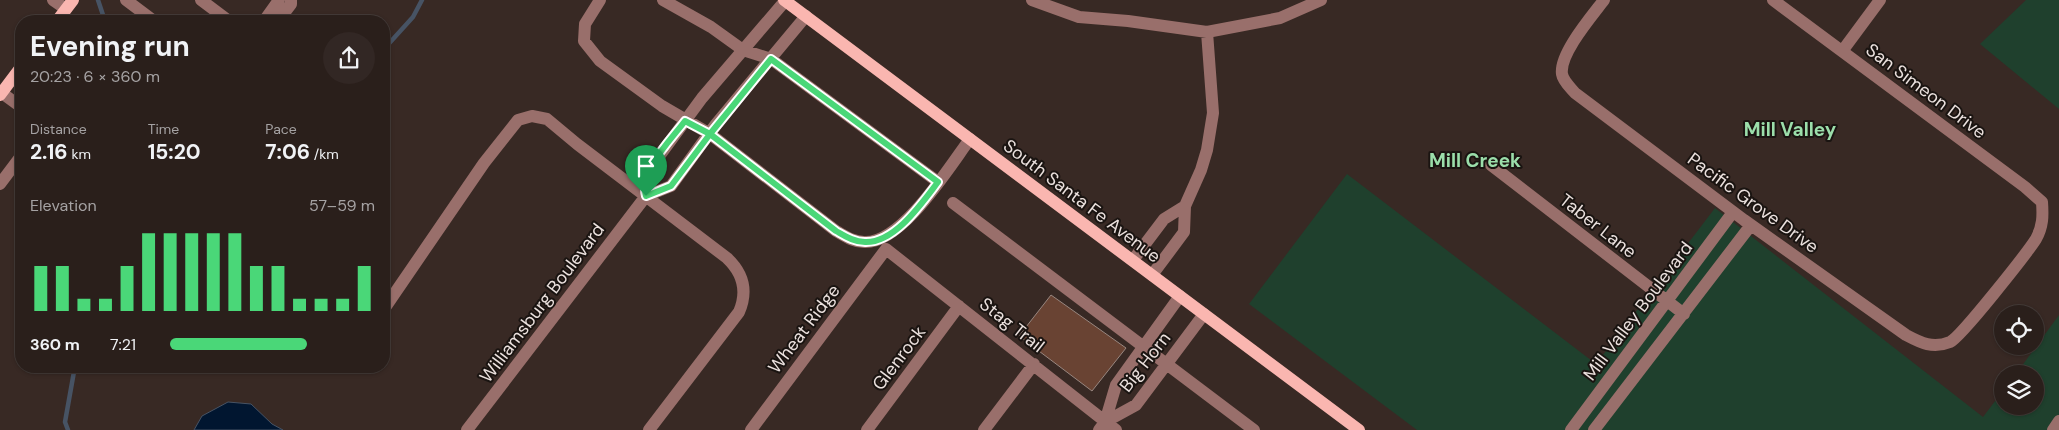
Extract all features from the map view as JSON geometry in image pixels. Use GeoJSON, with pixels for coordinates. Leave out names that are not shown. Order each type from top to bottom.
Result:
{"type":"FeatureCollection","features":[{"type":"Feature","properties":{"kind":"main road","name":"South Santa Fe Avenue"},"geometry":{"type":"LineString","coordinates":[[785,0],[1359,430]]}},
{"type":"Feature","properties":{"kind":"main road"},"geometry":{"type":"LineString","coordinates":[[62,15],[70,5]]}},
{"type":"Feature","properties":{"kind":"main road"},"geometry":{"type":"LineString","coordinates":[[1,94],[15,75]]}},
{"type":"Feature","properties":{"kind":"street"},"geometry":{"type":"LineString","coordinates":[[53,0],[70,5]]}},
{"type":"Feature","properties":{"kind":"street"},"geometry":{"type":"LineString","coordinates":[[126,0],[146,15]]}},
{"type":"Feature","properties":{"kind":"street"},"geometry":{"type":"LineString","coordinates":[[201,0],[221,15]]}},
{"type":"Feature","properties":{"kind":"street"},"geometry":{"type":"LineString","coordinates":[[268,15],[279,0]]}},
{"type":"Feature","properties":{"kind":"street"},"geometry":{"type":"LineString","coordinates":[[282,15],[291,0]]}},
{"type":"Feature","properties":{"kind":"street"},"geometry":{"type":"LineString","coordinates":[[600,0],[584,24],[584,41],[600,61],[685,121],[710,134],[836,231],[852,240],[865,242],[878,239],[895,230],[917,210],[970,139]]}},
{"type":"Feature","properties":{"kind":"street"},"geometry":{"type":"LineString","coordinates":[[663,0],[711,27],[743,50],[771,59],[938,182]]}},
{"type":"Feature","properties":{"kind":"street"},"geometry":{"type":"LineString","coordinates":[[646,196],[644,182],[649,170],[685,121],[785,0]]}},
{"type":"Feature","properties":{"kind":"street"},"geometry":{"type":"LineString","coordinates":[[1032,0],[1079,17],[1128,21],[1206,32],[1280,18],[1322,0]]}},
{"type":"Feature","properties":{"kind":"street","name":"Pacific Grove Drive"},"geometry":{"type":"LineString","coordinates":[[1604,0],[1571,44],[1564,62],[1562,74],[1567,84],[1575,93],[1733,212],[1906,335],[1922,343],[1935,346]]}},
{"type":"Feature","properties":{"kind":"street","name":"San Simeon Drive"},"geometry":{"type":"LineString","coordinates":[[1774,0],[1843,50],[2042,202],[2044,219],[2036,239],[1968,325],[1952,341],[1935,346]]}},
{"type":"Feature","properties":{"kind":"street"},"geometry":{"type":"LineString","coordinates":[[1843,50],[1880,0]]}},
{"type":"Feature","properties":{"kind":"street"},"geometry":{"type":"LineString","coordinates":[[646,196],[671,186],[710,134],[806,16]]}},
{"type":"Feature","properties":{"kind":"street"},"geometry":{"type":"LineString","coordinates":[[1152,275],[1184,232],[1185,206],[1207,150],[1213,113],[1206,32]]}},
{"type":"Feature","properties":{"kind":"street"},"geometry":{"type":"LineString","coordinates":[[1,94],[15,103]]}},
{"type":"Feature","properties":{"kind":"street"},"geometry":{"type":"LineString","coordinates":[[390,300],[484,163],[518,120],[532,116],[547,119],[731,261],[740,272],[744,298],[739,312],[649,430]]}},
{"type":"Feature","properties":{"kind":"street"},"geometry":{"type":"LineString","coordinates":[[0,184],[15,164]]}},
{"type":"Feature","properties":{"kind":"street","name":"Taber Lane"},"geometry":{"type":"LineString","coordinates":[[1491,165],[1684,314]]}},
{"type":"Feature","properties":{"kind":"street","name":"Williamsburg Boulevard"},"geometry":{"type":"LineString","coordinates":[[467,430],[646,196]]}},
{"type":"Feature","properties":{"kind":"street"},"geometry":{"type":"LineString","coordinates":[[953,204],[1254,430]]}},
{"type":"Feature","properties":{"kind":"street"},"geometry":{"type":"LineString","coordinates":[[1133,260],[1164,219],[1185,206]]}},
{"type":"Feature","properties":{"kind":"street","name":"Mill Valley Boulevard"},"geometry":{"type":"LineString","coordinates":[[1571,430],[1668,302],[1733,212]]}},
{"type":"Feature","properties":{"kind":"street","name":"Mill Valley Boulevard"},"geometry":{"type":"LineString","coordinates":[[1594,430],[1751,225]]}},
{"type":"Feature","properties":{"kind":"street","name":"Stag Trail"},"geometry":{"type":"LineString","coordinates":[[886,249],[1034,364],[1107,427]]}},
{"type":"Feature","properties":{"kind":"street","name":"Wheat Ridge"},"geometry":{"type":"LineString","coordinates":[[751,430],[886,249]]}},
{"type":"Feature","properties":{"kind":"street","name":"Big Horn"},"geometry":{"type":"LineString","coordinates":[[1107,427],[1116,385],[1180,296]]}},
{"type":"Feature","properties":{"kind":"street","name":"Glenrock"},"geometry":{"type":"LineString","coordinates":[[867,430],[959,306]]}},
{"type":"Feature","properties":{"kind":"street","name":"Big Horn"},"geometry":{"type":"LineString","coordinates":[[1107,427],[1136,405],[1204,314]]}},
{"type":"Feature","properties":{"kind":"street"},"geometry":{"type":"LineString","coordinates":[[984,430],[1034,364]]}},
{"type":"Feature","properties":{"kind":"street"},"geometry":{"type":"LineString","coordinates":[[2052,430],[2059,421]]}},
{"type":"Feature","properties":{"kind":"green space"},"geometry":{"type":"Polygon","coordinates":[[[2026,0],[2059,0],[2059,109],[1980,44],[2026,0]]]}},
{"type":"Feature","properties":{"kind":"green space"},"geometry":{"type":"Polygon","coordinates":[[[1347,174],[1596,364],[1715,208],[1983,417],[1994,403],[1994,415],[2044,415],[2044,365],[2023,365],[2030,355],[2044,355],[2044,336],[2059,315],[2059,430],[1417,430],[1249,304],[1347,174]]]}},
{"type":"Feature","properties":{"kind":"water"},"geometry":{"type":"Polygon","coordinates":[[[228,402],[251,404],[272,424],[283,430],[194,430],[202,416],[228,402]]]}},
{"type":"Feature","properties":{"kind":"building"},"geometry":{"type":"Polygon","coordinates":[[[1051,295],[1126,348],[1092,391],[1019,336],[1051,295]]]}},
{"type":"Feature","properties":{"kind":"waterway"},"geometry":{"type":"LineString","coordinates":[[98,0],[103,15]]}},
{"type":"Feature","properties":{"kind":"waterway"},"geometry":{"type":"LineString","coordinates":[[390,42],[413,17],[422,0]]}},
{"type":"Feature","properties":{"kind":"waterway"},"geometry":{"type":"LineString","coordinates":[[68,430],[65,422],[74,373]]}},
{"type":"Feature","properties":{"kind":"district","name":"Mill Valley"},"geometry":{"type":"Point","coordinates":[1790,129]}},
{"type":"Feature","properties":{"kind":"district","name":"Mill Creek"},"geometry":{"type":"Point","coordinates":[1475,160]}},
{"type":"Feature","properties":{"kind":"route"},"geometry":{"type":"LineString","coordinates":[[646,196],[644,182],[649,170],[685,121],[710,134],[716,124],[771,59],[938,182],[917,210],[895,230],[878,239],[865,242],[852,240],[836,231],[710,134],[671,186],[646,196]]}}]}
